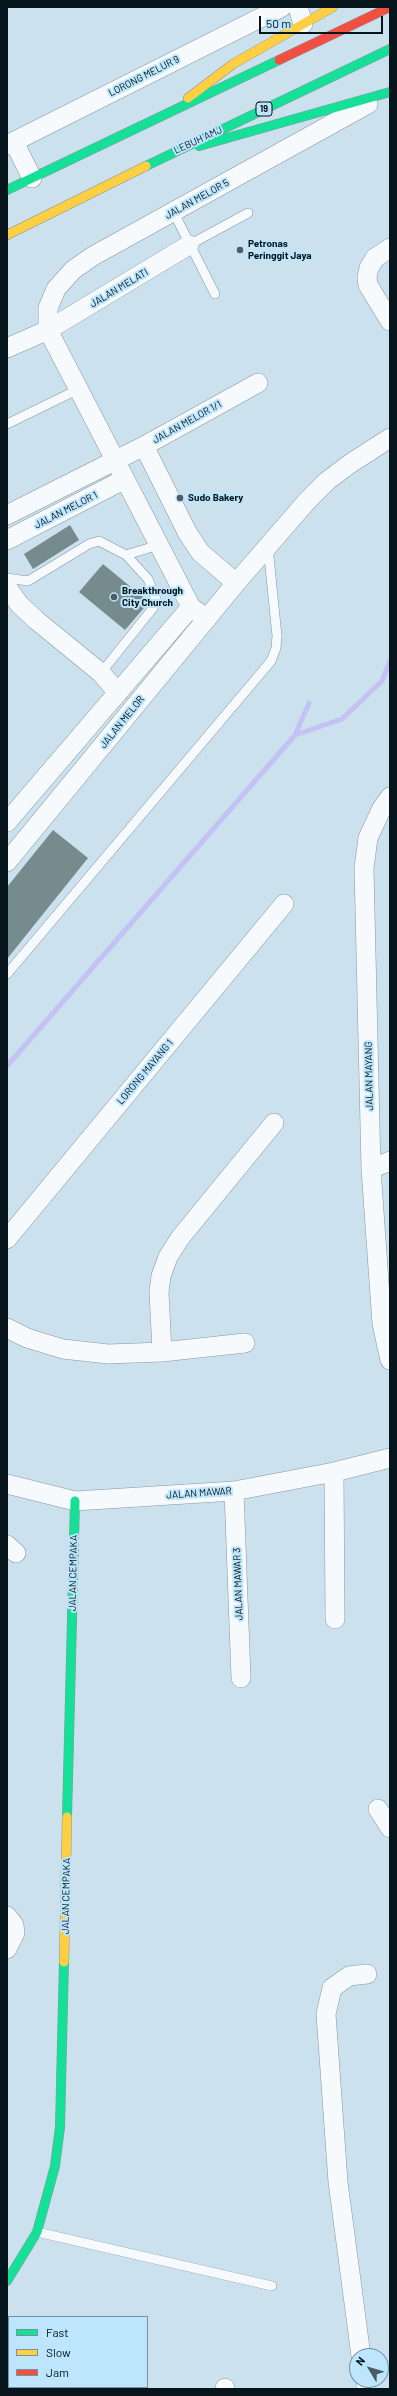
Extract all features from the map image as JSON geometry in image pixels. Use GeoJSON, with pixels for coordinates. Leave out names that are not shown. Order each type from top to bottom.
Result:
{"type":"FeatureCollection","features":[{"type":"Feature","properties":{"kind":"main road"},"geometry":{"type":"LineString","coordinates":[[171,111],[300,15],[333,7]]}},
{"type":"Feature","properties":{"kind":"main road"},"geometry":{"type":"LineString","coordinates":[[7,190],[390,7]]}},
{"type":"Feature","properties":{"kind":"main road","name":"LEBUH AMJ"},"geometry":{"type":"LineString","coordinates":[[7,235],[167,155],[390,49]]}},
{"type":"Feature","properties":{"kind":"main road"},"geometry":{"type":"LineString","coordinates":[[167,155],[386,94]]}},
{"type":"Feature","properties":{"kind":"main road","name":"JALAN CEMPAKA"},"geometry":{"type":"LineString","coordinates":[[7,2281],[37,2232],[55,2166],[60,2128],[75,1501]]}},
{"type":"Feature","properties":{"kind":"street","name":"LORONG MELUR 9"},"geometry":{"type":"LineString","coordinates":[[10,144],[278,8]]}},
{"type":"Feature","properties":{"kind":"street","name":"JALAN MELOR 5"},"geometry":{"type":"LineString","coordinates":[[48,330],[48,308],[56,289],[73,270],[93,256],[386,94]]}},
{"type":"Feature","properties":{"kind":"street"},"geometry":{"type":"LineString","coordinates":[[10,144],[32,178]]}},
{"type":"Feature","properties":{"kind":"street","name":"JALAN MELATI"},"geometry":{"type":"LineString","coordinates":[[7,348],[48,330],[190,246]]}},
{"type":"Feature","properties":{"kind":"street"},"geometry":{"type":"LineString","coordinates":[[390,248],[375,258],[369,268],[367,277],[368,284],[390,321]]}},
{"type":"Feature","properties":{"kind":"street"},"geometry":{"type":"LineString","coordinates":[[48,330],[192,607],[207,619]]}},
{"type":"Feature","properties":{"kind":"street","name":"JALAN MELOR 1/1"},"geometry":{"type":"LineString","coordinates":[[7,515],[144,446],[258,383]]}},
{"type":"Feature","properties":{"kind":"street","name":"JALAN MELOR"},"geometry":{"type":"LineString","coordinates":[[7,862],[236,583],[327,481],[350,463],[390,438]]}},
{"type":"Feature","properties":{"kind":"street"},"geometry":{"type":"LineString","coordinates":[[144,446],[187,532],[200,552],[236,583]]}},
{"type":"Feature","properties":{"kind":"street","name":"JALAN MELOR 1"},"geometry":{"type":"LineString","coordinates":[[7,540],[125,479]]}},
{"type":"Feature","properties":{"kind":"street"},"geometry":{"type":"LineString","coordinates":[[7,588],[36,620],[101,673],[118,693]]}},
{"type":"Feature","properties":{"kind":"street"},"geometry":{"type":"LineString","coordinates":[[7,822],[192,607]]}},
{"type":"Feature","properties":{"kind":"street"},"geometry":{"type":"LineString","coordinates":[[32,792],[51,808]]}},
{"type":"Feature","properties":{"kind":"street","name":"JALAN MAYANG"},"geometry":{"type":"LineString","coordinates":[[390,797],[382,808],[368,838],[364,868],[371,1169],[385,1291],[382,1324],[390,1360]]}},
{"type":"Feature","properties":{"kind":"street","name":"LORONG MAYANG 1"},"geometry":{"type":"LineString","coordinates":[[7,1239],[284,904]]}},
{"type":"Feature","properties":{"kind":"street"},"geometry":{"type":"LineString","coordinates":[[162,1352],[159,1292],[160,1276],[168,1257],[180,1238],[274,1123]]}},
{"type":"Feature","properties":{"kind":"street"},"geometry":{"type":"LineString","coordinates":[[371,1169],[390,1161]]}},
{"type":"Feature","properties":{"kind":"street"},"geometry":{"type":"LineString","coordinates":[[7,1328],[27,1338],[63,1349],[108,1354],[162,1352],[245,1343]]}},
{"type":"Feature","properties":{"kind":"street","name":"JALAN MAWAR"},"geometry":{"type":"LineString","coordinates":[[7,1484],[75,1501],[234,1491],[334,1472],[390,1458]]}},
{"type":"Feature","properties":{"kind":"street"},"geometry":{"type":"LineString","coordinates":[[334,1472],[335,1619]]}},
{"type":"Feature","properties":{"kind":"street","name":"JALAN MAWAR 3"},"geometry":{"type":"LineString","coordinates":[[234,1491],[241,1678]]}},
{"type":"Feature","properties":{"kind":"street"},"geometry":{"type":"LineString","coordinates":[[378,1809],[390,1828]]}},
{"type":"Feature","properties":{"kind":"street"},"geometry":{"type":"LineString","coordinates":[[7,1916],[14,1925],[16,1933],[7,1949]]}},
{"type":"Feature","properties":{"kind":"street"},"geometry":{"type":"LineString","coordinates":[[360,2348],[338,2182],[326,2014],[332,1988],[349,1976],[367,1974]]}},
{"type":"Feature","properties":{"kind":"lane"},"geometry":{"type":"LineString","coordinates":[[173,211],[215,294]]}},
{"type":"Feature","properties":{"kind":"lane"},"geometry":{"type":"LineString","coordinates":[[190,246],[248,212]]}},
{"type":"Feature","properties":{"kind":"lane"},"geometry":{"type":"LineString","coordinates":[[7,424],[79,390]]}},
{"type":"Feature","properties":{"kind":"lane"},"geometry":{"type":"LineString","coordinates":[[7,578],[28,581],[89,544],[99,542],[126,555],[148,579],[156,599],[153,608],[101,673]]}},
{"type":"Feature","properties":{"kind":"lane"},"geometry":{"type":"LineString","coordinates":[[126,555],[159,545]]}},
{"type":"Feature","properties":{"kind":"lane"},"geometry":{"type":"LineString","coordinates":[[7,974],[271,661],[276,648],[276,636],[268,548]]}},
{"type":"Feature","properties":{"kind":"lane"},"geometry":{"type":"LineString","coordinates":[[37,2232],[272,2286]]}},
{"type":"Feature","properties":{"kind":"building"},"geometry":{"type":"Polygon","coordinates":[[[70,525],[79,540],[33,569],[24,554],[70,525]]]}},
{"type":"Feature","properties":{"kind":"building","name":"Breakthrough City Church"},"geometry":{"type":"Polygon","coordinates":[[[103,564],[149,602],[125,630],[79,592],[103,564]]]}},
{"type":"Feature","properties":{"kind":"building"},"geometry":{"type":"Polygon","coordinates":[[[53,830],[88,858],[7,959],[7,887],[53,830]]]}},
{"type":"Feature","properties":{"kind":"waterway"},"geometry":{"type":"LineString","coordinates":[[7,1066],[295,735],[342,719],[382,681],[390,661]]}},
{"type":"Feature","properties":{"kind":"waterway"},"geometry":{"type":"LineString","coordinates":[[295,735],[309,703]]}},
{"type":"Feature","properties":{"kind":"traffic: fast"},"geometry":{"type":"LineString","coordinates":[[146,166],[390,49]]}},
{"type":"Feature","properties":{"kind":"traffic: fast"},"geometry":{"type":"LineString","coordinates":[[7,190],[279,60]]}},
{"type":"Feature","properties":{"kind":"traffic: fast"},"geometry":{"type":"LineString","coordinates":[[199,146],[390,92]]}},
{"type":"Feature","properties":{"kind":"traffic: fast"},"geometry":{"type":"LineString","coordinates":[[67,1817],[75,1501]]}},
{"type":"Feature","properties":{"kind":"traffic: fast"},"geometry":{"type":"LineString","coordinates":[[7,2281],[37,2232],[55,2166],[60,2127],[64,1962]]}},
{"type":"Feature","properties":{"kind":"traffic: slow"},"geometry":{"type":"LineString","coordinates":[[188,98],[233,64],[333,7]]}},
{"type":"Feature","properties":{"kind":"traffic: slow"},"geometry":{"type":"LineString","coordinates":[[7,235],[146,166]]}},
{"type":"Feature","properties":{"kind":"traffic: slow"},"geometry":{"type":"LineString","coordinates":[[64,1962],[67,1817]]}},
{"type":"Feature","properties":{"kind":"traffic: jam"},"geometry":{"type":"LineString","coordinates":[[279,60],[390,7]]}},
{"type":"Feature","properties":{"kind":"place","name":"Petronas Peringgit Jaya"},"geometry":{"type":"Point","coordinates":[240,250]}},
{"type":"Feature","properties":{"kind":"place","name":"Sudo Bakery"},"geometry":{"type":"Point","coordinates":[180,498]}},
{"type":"Feature","properties":{"kind":"place","name":"Breakthrough City Church"},"geometry":{"type":"Point","coordinates":[114,597]}}]}
